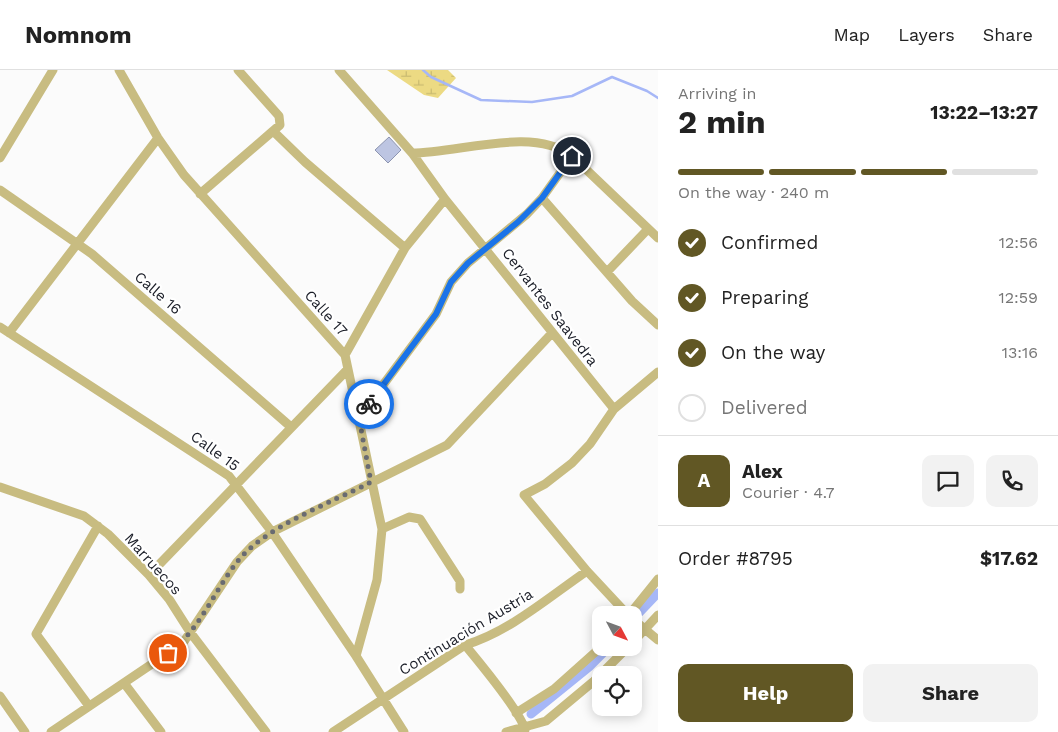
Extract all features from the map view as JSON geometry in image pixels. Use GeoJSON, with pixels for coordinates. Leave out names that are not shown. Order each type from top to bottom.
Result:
{"type":"FeatureCollection","features":[{"type":"Feature","properties":{"kind":"street"},"geometry":{"type":"LineString","coordinates":[[1,154],[53,70]]}},
{"type":"Feature","properties":{"kind":"street","name":"Calle 17"},"geometry":{"type":"LineString","coordinates":[[120,70],[158,138],[176,165],[345,355],[382,530],[378,580],[356,656]]}},
{"type":"Feature","properties":{"kind":"street"},"geometry":{"type":"LineString","coordinates":[[200,194],[280,125],[279,116],[238,70]]}},
{"type":"Feature","properties":{"kind":"street","name":"Cervantes Saavedra"},"geometry":{"type":"LineString","coordinates":[[340,70],[412,153],[445,199],[614,409]]}},
{"type":"Feature","properties":{"kind":"street"},"geometry":{"type":"LineString","coordinates":[[273,131],[305,162],[406,248]]}},
{"type":"Feature","properties":{"kind":"street"},"geometry":{"type":"LineString","coordinates":[[9,333],[158,138]]}},
{"type":"Feature","properties":{"kind":"street"},"geometry":{"type":"LineString","coordinates":[[412,153],[434,153],[523,141],[549,144],[563,149],[572,156],[658,238]]}},
{"type":"Feature","properties":{"kind":"street"},"geometry":{"type":"LineString","coordinates":[[358,413],[371,401],[436,314],[451,282],[485,248],[509,230],[542,198],[572,156]]}},
{"type":"Feature","properties":{"kind":"street","name":"Calle 16"},"geometry":{"type":"LineString","coordinates":[[0,190],[77,243],[291,427]]}},
{"type":"Feature","properties":{"kind":"street"},"geometry":{"type":"LineString","coordinates":[[542,198],[632,301],[658,325]]}},
{"type":"Feature","properties":{"kind":"street"},"geometry":{"type":"LineString","coordinates":[[345,355],[406,248],[445,199]]}},
{"type":"Feature","properties":{"kind":"street"},"geometry":{"type":"LineString","coordinates":[[607,272],[648,229]]}},
{"type":"Feature","properties":{"kind":"street","name":"Calle 15"},"geometry":{"type":"LineString","coordinates":[[0,327],[216,465],[237,484],[356,656],[404,732]]}},
{"type":"Feature","properties":{"kind":"street"},"geometry":{"type":"LineString","coordinates":[[51,732],[183,643],[237,562],[252,546],[272,532],[371,482],[417,462],[447,445],[552,333]]}},
{"type":"Feature","properties":{"kind":"street"},"geometry":{"type":"LineString","coordinates":[[149,575],[348,369]]}},
{"type":"Feature","properties":{"kind":"street"},"geometry":{"type":"LineString","coordinates":[[620,606],[587,571],[524,496],[545,484],[572,463],[590,444],[614,409],[658,372]]}},
{"type":"Feature","properties":{"kind":"street","name":"Marruecos"},"geometry":{"type":"LineString","coordinates":[[0,487],[84,516],[98,526],[149,575],[169,599],[190,632],[266,732]]}},
{"type":"Feature","properties":{"kind":"street"},"geometry":{"type":"LineString","coordinates":[[382,530],[408,517],[420,519],[460,581],[460,589]]}},
{"type":"Feature","properties":{"kind":"street"},"geometry":{"type":"LineString","coordinates":[[89,706],[36,634],[98,526]]}},
{"type":"Feature","properties":{"kind":"street","name":"Continuación Austria"},"geometry":{"type":"LineString","coordinates":[[333,732],[465,645],[495,633],[587,571]]}},
{"type":"Feature","properties":{"kind":"street"},"geometry":{"type":"LineString","coordinates":[[636,606],[658,579]]}},
{"type":"Feature","properties":{"kind":"street"},"geometry":{"type":"LineString","coordinates":[[642,633],[658,615]]}},
{"type":"Feature","properties":{"kind":"street"},"geometry":{"type":"LineString","coordinates":[[642,627],[658,640]]}},
{"type":"Feature","properties":{"kind":"street"},"geometry":{"type":"LineString","coordinates":[[465,645],[516,713],[525,729]]}},
{"type":"Feature","properties":{"kind":"street"},"geometry":{"type":"LineString","coordinates":[[516,713],[554,689],[592,655]]}},
{"type":"Feature","properties":{"kind":"street"},"geometry":{"type":"LineString","coordinates":[[506,732],[525,729],[546,721],[594,681],[619,656]]}},
{"type":"Feature","properties":{"kind":"street"},"geometry":{"type":"LineString","coordinates":[[124,683],[161,732]]}},
{"type":"Feature","properties":{"kind":"street"},"geometry":{"type":"LineString","coordinates":[[0,696],[25,732]]}},
{"type":"Feature","properties":{"kind":"green space"},"geometry":{"type":"Polygon","coordinates":[[[387,70],[448,70],[456,78],[438,98],[424,95],[387,70]]]}},
{"type":"Feature","properties":{"kind":"building"},"geometry":{"type":"Polygon","coordinates":[[[389,137],[401,150],[388,163],[375,150],[389,137]]]}},
{"type":"Feature","properties":{"kind":"waterway"},"geometry":{"type":"LineString","coordinates":[[423,70],[431,77],[481,100],[532,102],[572,96],[612,77],[647,91],[658,98]]}},
{"type":"Feature","properties":{"kind":"waterway"},"geometry":{"type":"LineString","coordinates":[[642,610],[658,593]]}},
{"type":"Feature","properties":{"kind":"waterway"},"geometry":{"type":"LineString","coordinates":[[531,714],[600,656]]}},
{"type":"Feature","properties":{"kind":"way so far"},"geometry":{"type":"LineString","coordinates":[[168,653],[183,643],[237,562],[252,546],[272,532],[371,482],[358,413],[369,404]]}},
{"type":"Feature","properties":{"kind":"route"},"geometry":{"type":"LineString","coordinates":[[369,404],[436,314],[451,282],[468,263],[527,214],[542,198],[572,156]]}}]}
